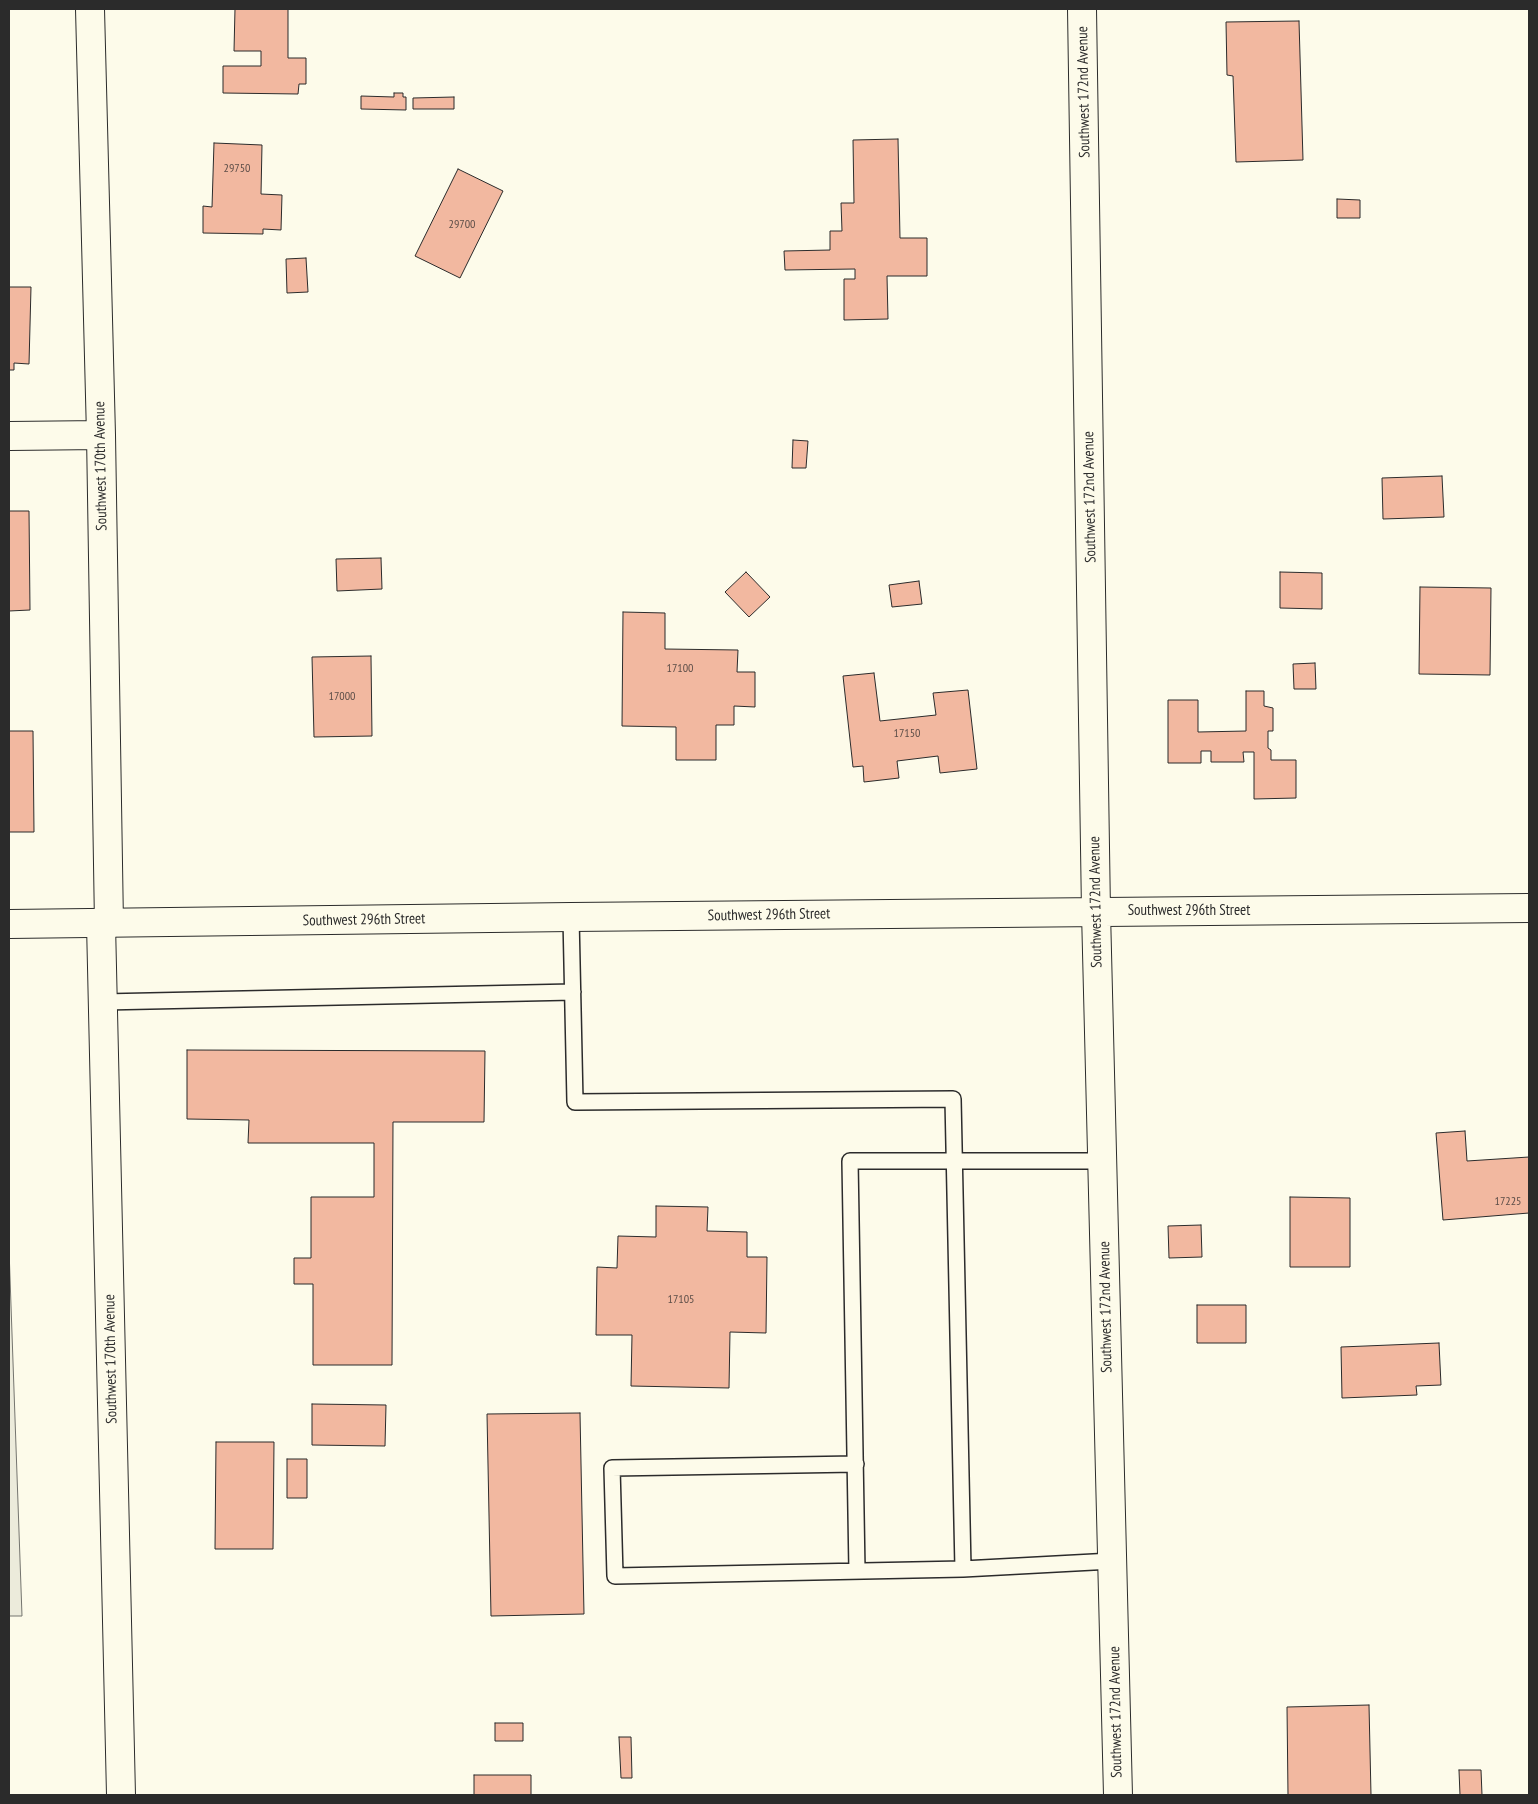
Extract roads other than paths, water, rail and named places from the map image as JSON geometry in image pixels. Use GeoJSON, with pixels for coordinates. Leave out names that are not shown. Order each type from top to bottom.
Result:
{"type":"FeatureCollection","features":[{"type":"Feature","properties":{"kind":"street","name":"Southwest 170th Avenue"},"geometry":{"type":"LineString","coordinates":[[90,9],[101,436],[105,924],[103,1002],[121,1795]]}},
{"type":"Feature","properties":{"kind":"street","name":"Southwest 172nd Avenue"},"geometry":{"type":"LineString","coordinates":[[1082,9],[1096,912],[1118,1795]]}},
{"type":"Feature","properties":{"kind":"street"},"geometry":{"type":"LineString","coordinates":[[9,436],[101,436]]}},
{"type":"Feature","properties":{"kind":"street","name":"Southwest 296th Street"},"geometry":{"type":"LineString","coordinates":[[9,924],[1529,908]]}},
{"type":"Feature","properties":{"kind":"lane"},"geometry":{"type":"LineString","coordinates":[[571,917],[575,1102],[953,1099],[963,1569]]}},
{"type":"Feature","properties":{"kind":"lane"},"geometry":{"type":"LineString","coordinates":[[103,1002],[573,992]]}},
{"type":"Feature","properties":{"kind":"lane"},"geometry":{"type":"LineString","coordinates":[[857,1571],[850,1161],[1103,1161]]}},
{"type":"Feature","properties":{"kind":"lane"},"geometry":{"type":"LineString","coordinates":[[856,1464],[612,1468],[615,1576],[963,1569],[1112,1561]]}}]}
